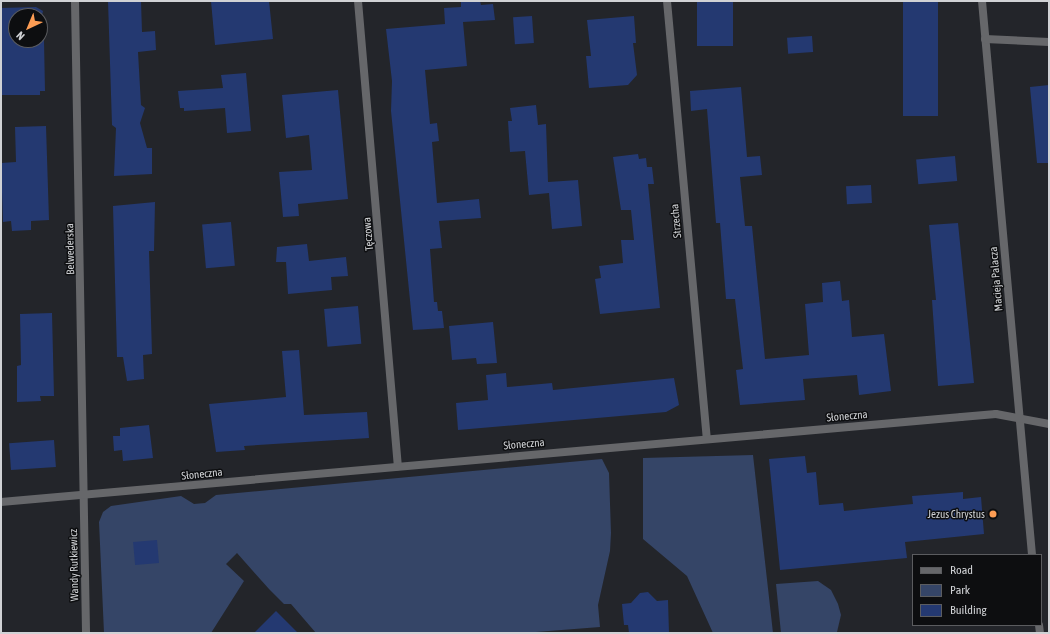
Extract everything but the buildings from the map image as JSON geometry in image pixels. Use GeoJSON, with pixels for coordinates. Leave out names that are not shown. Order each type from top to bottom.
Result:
{"type":"FeatureCollection","features":[{"type":"Feature","properties":{"kind":"street","name":"Belwederska"},"geometry":{"type":"LineString","coordinates":[[75,1],[83,497]]}},
{"type":"Feature","properties":{"kind":"street","name":"Tęczowa"},"geometry":{"type":"LineString","coordinates":[[358,1],[398,466]]}},
{"type":"Feature","properties":{"kind":"street","name":"Strzecha"},"geometry":{"type":"LineString","coordinates":[[667,1],[707,438]]}},
{"type":"Feature","properties":{"kind":"street","name":"Macieja Palacza"},"geometry":{"type":"LineString","coordinates":[[982,1],[1032,554]]}},
{"type":"Feature","properties":{"kind":"street"},"geometry":{"type":"LineString","coordinates":[[985,39],[1049,42]]}},
{"type":"Feature","properties":{"kind":"street","name":"Słoneczna"},"geometry":{"type":"LineString","coordinates":[[1,502],[83,497],[398,466],[996,414],[1020,421],[1049,424]]}},
{"type":"Feature","properties":{"kind":"street","name":"Wandy Rutkiewicz"},"geometry":{"type":"LineString","coordinates":[[83,497],[86,633]]}},
{"type":"Feature","properties":{"kind":"green space"},"geometry":{"type":"Polygon","coordinates":[[[753,455],[773,633],[713,633],[687,576],[643,539],[643,458],[753,455]]]}},
{"type":"Feature","properties":{"kind":"green space"},"geometry":{"type":"Polygon","coordinates":[[[602,459],[609,473],[611,533],[610,551],[598,605],[600,627],[523,633],[316,633],[291,604],[284,604],[237,553],[226,564],[244,581],[211,633],[104,633],[99,522],[103,512],[111,506],[181,496],[194,504],[205,503],[216,495],[602,459]]]}},
{"type":"Feature","properties":{"kind":"green space"},"geometry":{"type":"Polygon","coordinates":[[[818,581],[831,590],[838,604],[841,615],[837,632],[781,633],[776,584],[818,581]]]}},
{"type":"Feature","properties":{"kind":"place","name":"Jezus Chrystus"},"geometry":{"type":"Point","coordinates":[993,514]}}]}
